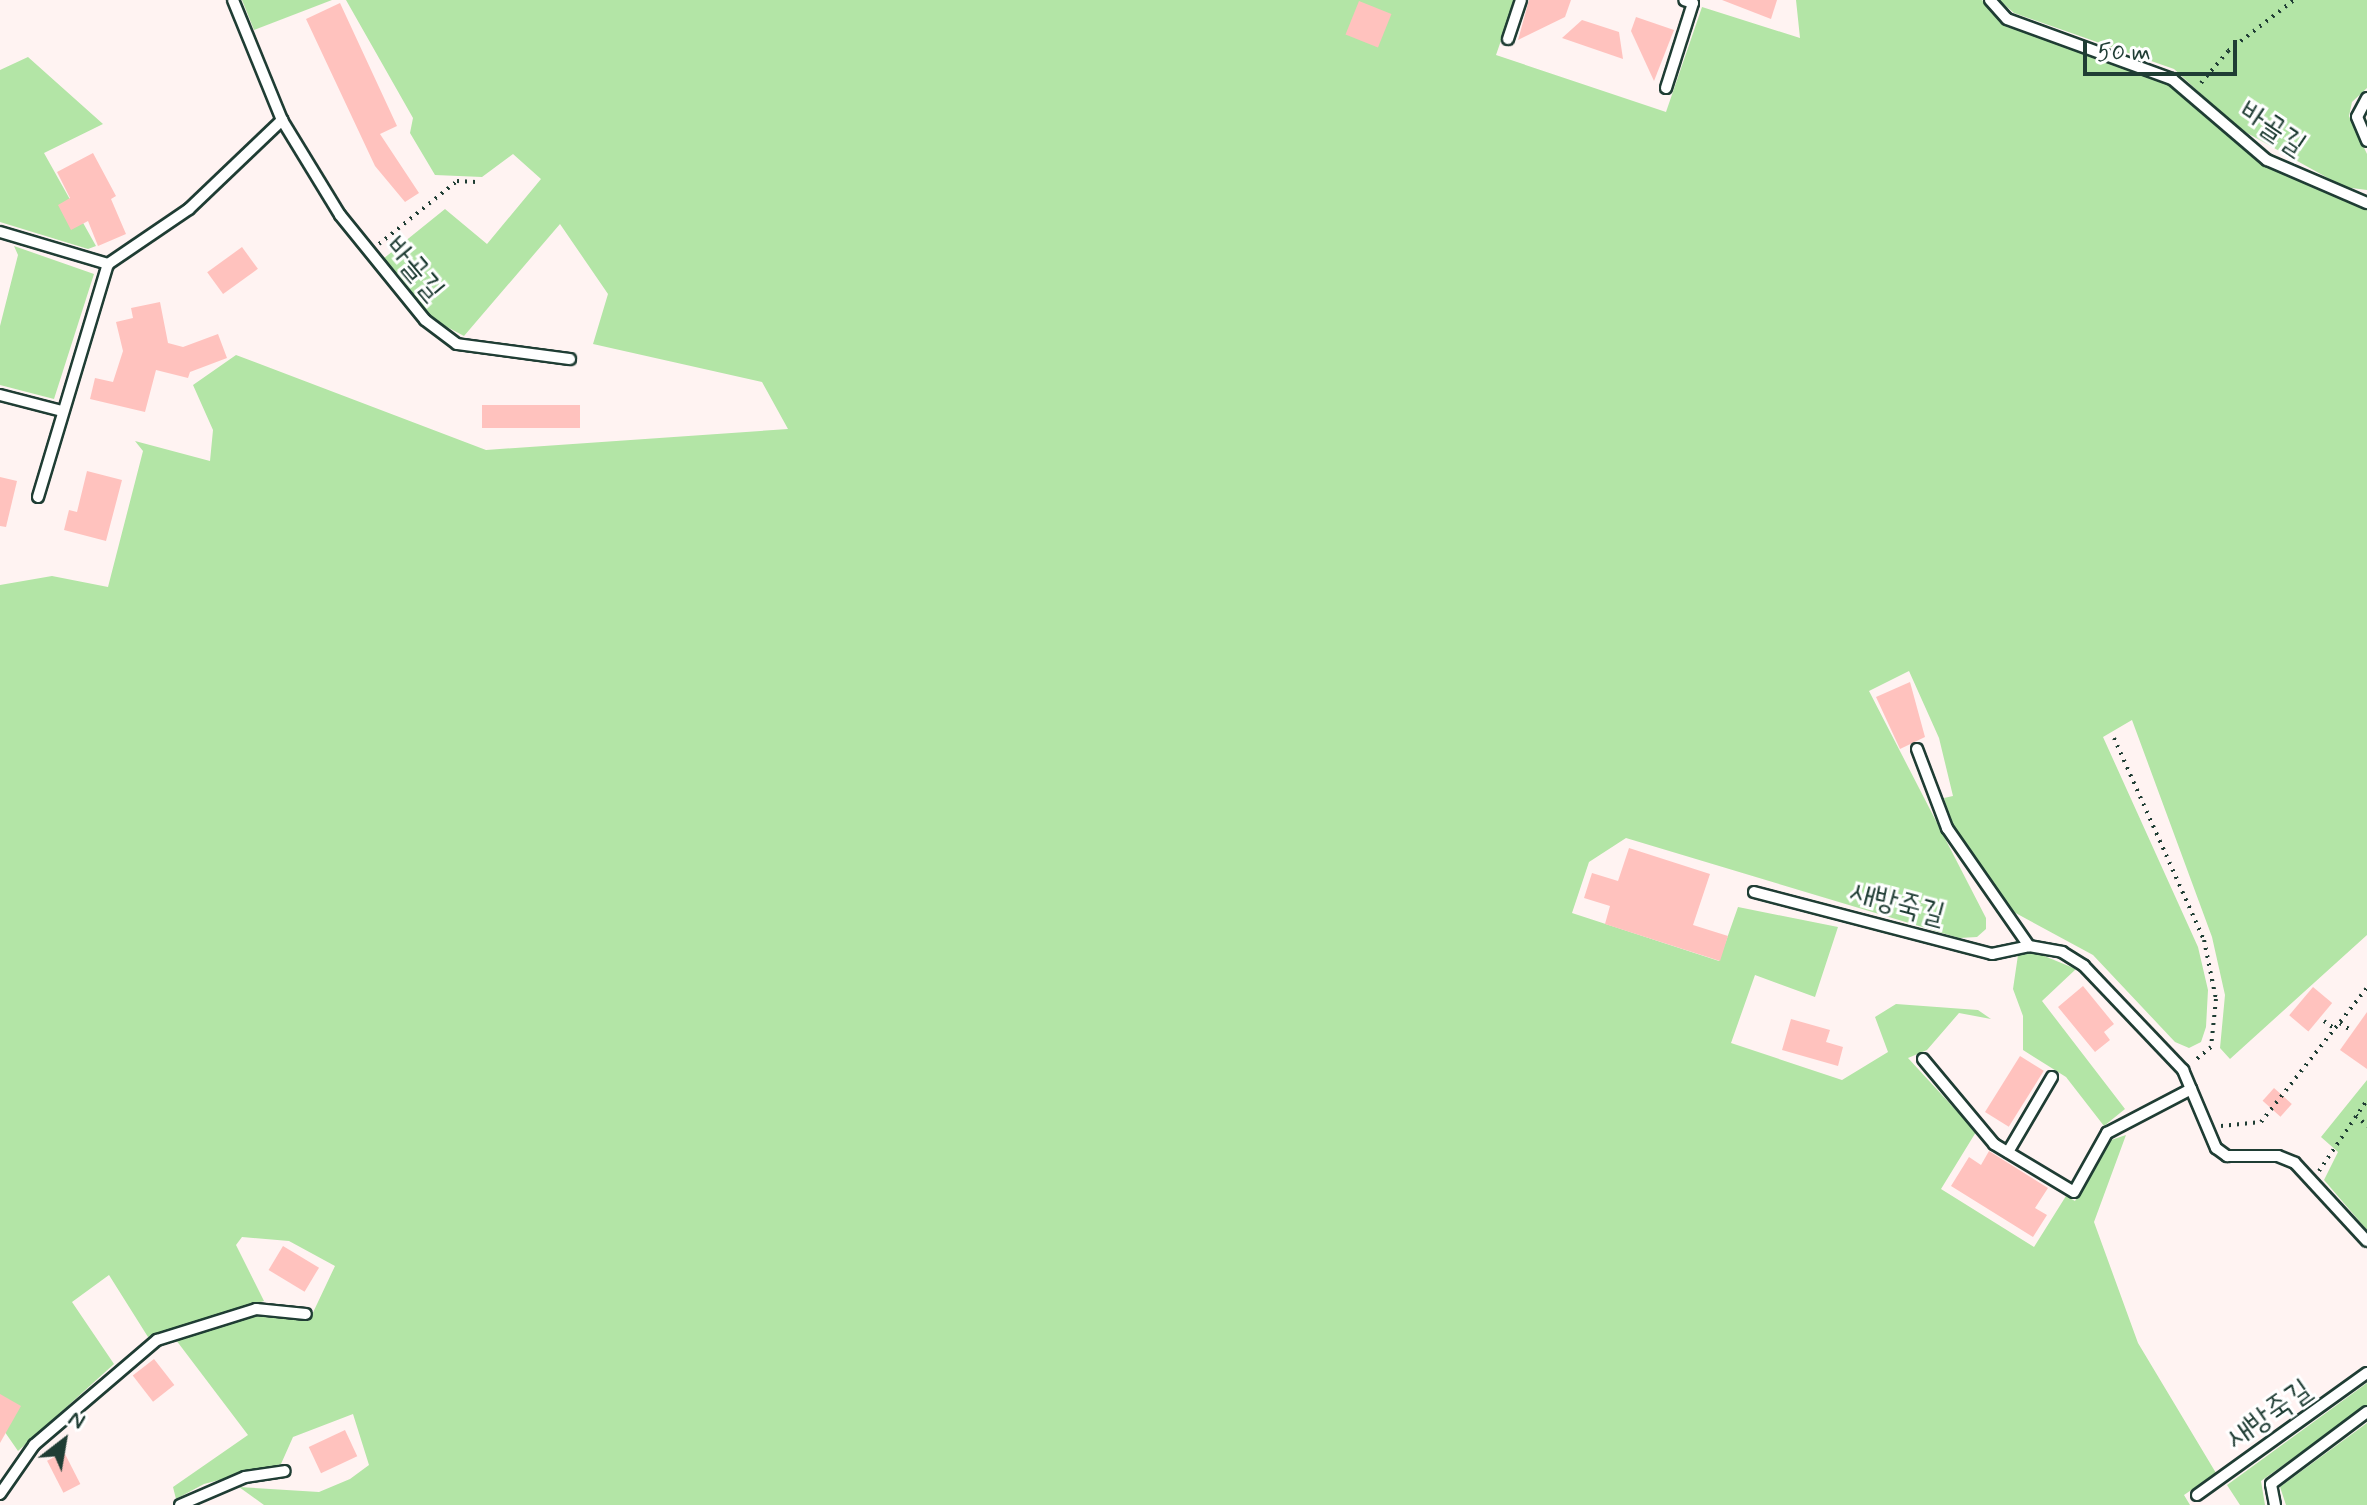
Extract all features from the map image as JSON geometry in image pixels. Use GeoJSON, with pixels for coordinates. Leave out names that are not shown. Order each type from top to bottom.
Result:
{"type":"FeatureCollection","features":[{"type":"Feature","properties":{"kind":"lane","name":"바골길"},"geometry":{"type":"LineString","coordinates":[[233,0],[282,120],[368,253],[447,339],[570,359]]}},
{"type":"Feature","properties":{"kind":"lane"},"geometry":{"type":"LineString","coordinates":[[1508,39],[1521,0]]}},
{"type":"Feature","properties":{"kind":"lane"},"geometry":{"type":"LineString","coordinates":[[1666,88],[1693,3],[1684,0]]}},
{"type":"Feature","properties":{"kind":"lane","name":"바골길"},"geometry":{"type":"LineString","coordinates":[[1990,0],[2007,19],[2120,55],[2193,95],[2267,160],[2367,203]]}},
{"type":"Feature","properties":{"kind":"lane"},"geometry":{"type":"LineString","coordinates":[[2367,98],[2357,117],[2367,141]]}},
{"type":"Feature","properties":{"kind":"lane"},"geometry":{"type":"LineString","coordinates":[[38,497],[108,264],[189,209],[282,120]]}},
{"type":"Feature","properties":{"kind":"lane"},"geometry":{"type":"LineString","coordinates":[[0,232],[108,264]]}},
{"type":"Feature","properties":{"kind":"lane"},"geometry":{"type":"LineString","coordinates":[[0,395],[62,411]]}},
{"type":"Feature","properties":{"kind":"lane","name":"새방죽길"},"geometry":{"type":"LineString","coordinates":[[1917,749],[1947,828],[2029,946]]}},
{"type":"Feature","properties":{"kind":"lane","name":"새방죽길"},"geometry":{"type":"LineString","coordinates":[[1754,892],[1992,954],[2029,946],[2062,952],[2084,966],[2183,1070],[2208,1131],[2227,1156],[2278,1156],[2315,1181],[2367,1241]]}},
{"type":"Feature","properties":{"kind":"lane"},"geometry":{"type":"LineString","coordinates":[[1923,1059],[2008,1152],[2074,1192],[2107,1133],[2191,1089]]}},
{"type":"Feature","properties":{"kind":"lane"},"geometry":{"type":"LineString","coordinates":[[2008,1152],[2052,1077]]}},
{"type":"Feature","properties":{"kind":"lane"},"geometry":{"type":"LineString","coordinates":[[0,1494],[34,1445],[157,1340],[256,1309],[306,1314]]}},
{"type":"Feature","properties":{"kind":"lane","name":"새방죽길"},"geometry":{"type":"LineString","coordinates":[[2197,1495],[2367,1373]]}},
{"type":"Feature","properties":{"kind":"lane","name":"새방죽길"},"geometry":{"type":"LineString","coordinates":[[2275,1505],[2271,1484],[2367,1412]]}},
{"type":"Feature","properties":{"kind":"lane"},"geometry":{"type":"LineString","coordinates":[[180,1505],[245,1477],[285,1471]]}},
{"type":"Feature","properties":{"kind":"path"},"geometry":{"type":"LineString","coordinates":[[2193,95],[2228,51],[2294,0]]}},
{"type":"Feature","properties":{"kind":"path"},"geometry":{"type":"LineString","coordinates":[[368,253],[457,181],[476,182]]}},
{"type":"Feature","properties":{"kind":"path"},"geometry":{"type":"LineString","coordinates":[[2114,738],[2204,940],[2216,999],[2211,1047],[2183,1070]]}},
{"type":"Feature","properties":{"kind":"path"},"geometry":{"type":"LineString","coordinates":[[2208,1131],[2261,1122],[2367,988]]}},
{"type":"Feature","properties":{"kind":"path"},"geometry":{"type":"LineString","coordinates":[[2324,1021],[2335,1029]]}},
{"type":"Feature","properties":{"kind":"path"},"geometry":{"type":"LineString","coordinates":[[2340,1023],[2349,1029]]}},
{"type":"Feature","properties":{"kind":"path"},"geometry":{"type":"LineString","coordinates":[[2315,1181],[2367,1100]]}},
{"type":"Feature","properties":{"kind":"path"},"geometry":{"type":"LineString","coordinates":[[2356,1115],[2367,1126]]}},
{"type":"Feature","properties":{"kind":"green space"},"geometry":{"type":"Polygon","coordinates":[[[242,0],[332,0],[254,30],[242,0]]]}},
{"type":"Feature","properties":{"kind":"green space"},"geometry":{"type":"Polygon","coordinates":[[[346,0],[1515,0],[1496,55],[1666,112],[1702,7],[1800,38],[1796,0],[1982,0],[2007,27],[2116,59],[2170,84],[2266,165],[2367,208],[2367,935],[2230,1059],[2220,1048],[2225,995],[2212,937],[2132,720],[2103,737],[2198,947],[2208,990],[2206,1027],[2201,1042],[2189,1048],[2175,1042],[2093,955],[2010,910],[1994,892],[1950,820],[1944,798],[1953,796],[1939,738],[1909,671],[1869,691],[1986,918],[1986,929],[1977,937],[1959,938],[1626,838],[1589,862],[1572,913],[1719,961],[1738,907],[1838,927],[1815,997],[1755,975],[1731,1043],[1842,1080],[1888,1052],[1875,1017],[1896,1004],[1978,1010],[1991,1019],[1959,1013],[1927,1050],[1908,1058],[1976,1132],[1941,1189],[2034,1247],[2066,1196],[2075,1201],[2108,1141],[2126,1135],[2094,1222],[2138,1343],[2216,1473],[2184,1495],[2190,1505],[264,1505],[239,1487],[319,1492],[350,1479],[369,1465],[353,1414],[293,1437],[281,1464],[204,1484],[176,1499],[173,1487],[248,1435],[176,1340],[254,1316],[309,1321],[335,1266],[289,1241],[242,1237],[236,1245],[264,1301],[148,1337],[109,1275],[72,1302],[114,1364],[18,1451],[0,1425],[0,585],[52,576],[108,587],[143,451],[135,441],[210,461],[213,430],[193,385],[236,355],[486,450],[788,429],[762,382],[593,344],[608,294],[560,224],[464,336],[434,320],[383,259],[445,209],[487,244],[541,179],[513,154],[482,177],[435,175],[410,133],[413,118],[346,0]]]}},
{"type":"Feature","properties":{"kind":"green space"},"geometry":{"type":"Polygon","coordinates":[[[1999,0],[2367,0],[2367,88],[2352,102],[2349,116],[2367,154],[2367,190],[2344,187],[2238,128],[2174,69],[2014,13],[1999,0]]]}},
{"type":"Feature","properties":{"kind":"green space"},"geometry":{"type":"Polygon","coordinates":[[[28,57],[103,124],[44,153],[96,246],[88,249],[0,222],[0,70],[28,57]]]}},
{"type":"Feature","properties":{"kind":"green space"},"geometry":{"type":"Polygon","coordinates":[[[14,246],[94,274],[54,399],[0,385],[0,326],[18,255],[14,246]]]}},
{"type":"Feature","properties":{"kind":"green space"},"geometry":{"type":"Polygon","coordinates":[[[2037,953],[2076,969],[2042,1001],[2125,1109],[2104,1126],[2066,1077],[2023,1050],[2023,1016],[2013,989],[2018,955],[2037,953]]]}},
{"type":"Feature","properties":{"kind":"green space"},"geometry":{"type":"Polygon","coordinates":[[[2367,1080],[2367,1230],[2324,1180],[2338,1152],[2321,1137],[2367,1080]]]}},
{"type":"Feature","properties":{"kind":"green space"},"geometry":{"type":"Polygon","coordinates":[[[2367,1383],[2367,1405],[2261,1481],[2265,1505],[2240,1505],[2227,1485],[2367,1383]]]}},
{"type":"Feature","properties":{"kind":"green space"},"geometry":{"type":"Polygon","coordinates":[[[2367,1423],[2367,1505],[2286,1505],[2280,1487],[2367,1423]]]}},
{"type":"Feature","properties":{"kind":"building"},"geometry":{"type":"Polygon","coordinates":[[[1529,0],[1571,0],[1565,17],[1518,40],[1529,0]]]}},
{"type":"Feature","properties":{"kind":"building"},"geometry":{"type":"Polygon","coordinates":[[[1722,0],[1777,0],[1771,19],[1722,0]]]}},
{"type":"Feature","properties":{"kind":"building"},"geometry":{"type":"Polygon","coordinates":[[[1359,1],[1391,14],[1378,47],[1346,34],[1359,1]]]}},
{"type":"Feature","properties":{"kind":"building"},"geometry":{"type":"Polygon","coordinates":[[[340,3],[397,126],[380,134],[419,193],[405,202],[375,166],[306,19],[340,3]]]}},
{"type":"Feature","properties":{"kind":"building"},"geometry":{"type":"Polygon","coordinates":[[[1636,17],[1674,30],[1654,81],[1631,31],[1636,17]]]}},
{"type":"Feature","properties":{"kind":"building"},"geometry":{"type":"Polygon","coordinates":[[[1582,20],[1619,32],[1623,59],[1562,38],[1582,20]]]}},
{"type":"Feature","properties":{"kind":"building"},"geometry":{"type":"Polygon","coordinates":[[[93,153],[116,196],[111,199],[126,234],[98,246],[88,221],[71,230],[58,205],[70,198],[57,172],[93,153]]]}},
{"type":"Feature","properties":{"kind":"building"},"geometry":{"type":"Polygon","coordinates":[[[242,247],[258,269],[223,294],[207,272],[242,247]]]}},
{"type":"Feature","properties":{"kind":"building"},"geometry":{"type":"Polygon","coordinates":[[[160,302],[168,343],[183,347],[218,334],[227,358],[190,372],[188,378],[156,370],[145,412],[90,399],[95,378],[113,382],[123,351],[116,322],[133,318],[131,308],[160,302]]]}},
{"type":"Feature","properties":{"kind":"building"},"geometry":{"type":"Polygon","coordinates":[[[482,405],[580,405],[580,428],[482,428],[482,405]]]}},
{"type":"Feature","properties":{"kind":"building"},"geometry":{"type":"Polygon","coordinates":[[[87,471],[122,480],[106,541],[64,530],[69,510],[77,512],[87,471]]]}},
{"type":"Feature","properties":{"kind":"building"},"geometry":{"type":"Polygon","coordinates":[[[0,477],[17,481],[6,527],[0,526],[0,477]]]}},
{"type":"Feature","properties":{"kind":"building"},"geometry":{"type":"Polygon","coordinates":[[[1910,682],[1925,737],[1900,749],[1876,697],[1910,682]]]}},
{"type":"Feature","properties":{"kind":"building"},"geometry":{"type":"Polygon","coordinates":[[[1629,848],[1710,874],[1693,925],[1728,936],[1720,961],[1605,924],[1610,906],[1584,898],[1592,873],[1618,881],[1629,848]]]}},
{"type":"Feature","properties":{"kind":"building"},"geometry":{"type":"Polygon","coordinates":[[[2083,986],[2114,1024],[2104,1032],[2110,1040],[2095,1052],[2058,1007],[2083,986]]]}},
{"type":"Feature","properties":{"kind":"building"},"geometry":{"type":"Polygon","coordinates":[[[2313,987],[2332,1003],[2308,1031],[2289,1015],[2313,987]]]}},
{"type":"Feature","properties":{"kind":"building"},"geometry":{"type":"Polygon","coordinates":[[[2367,1012],[2367,1069],[2340,1050],[2367,1012]]]}},
{"type":"Feature","properties":{"kind":"building"},"geometry":{"type":"Polygon","coordinates":[[[1791,1019],[1830,1030],[1826,1042],[1843,1047],[1838,1066],[1782,1050],[1791,1019]]]}},
{"type":"Feature","properties":{"kind":"building"},"geometry":{"type":"Polygon","coordinates":[[[2020,1056],[2044,1071],[2009,1127],[1985,1112],[2020,1056]]]}},
{"type":"Feature","properties":{"kind":"building"},"geometry":{"type":"Polygon","coordinates":[[[2274,1088],[2292,1104],[2280,1117],[2263,1101],[2274,1088]]]}},
{"type":"Feature","properties":{"kind":"building"},"geometry":{"type":"Polygon","coordinates":[[[1989,1151],[2048,1188],[2035,1208],[2047,1215],[2033,1237],[1951,1186],[1969,1157],[1981,1165],[1989,1151]]]}},
{"type":"Feature","properties":{"kind":"building"},"geometry":{"type":"Polygon","coordinates":[[[283,1246],[319,1268],[305,1292],[269,1270],[283,1246]]]}},
{"type":"Feature","properties":{"kind":"building"},"geometry":{"type":"Polygon","coordinates":[[[154,1359],[174,1385],[153,1402],[133,1376],[154,1359]]]}},
{"type":"Feature","properties":{"kind":"building"},"geometry":{"type":"Polygon","coordinates":[[[0,1394],[21,1406],[0,1443],[0,1394]]]}},
{"type":"Feature","properties":{"kind":"building"},"geometry":{"type":"Polygon","coordinates":[[[345,1430],[357,1456],[321,1473],[309,1447],[345,1430]]]}},
{"type":"Feature","properties":{"kind":"building"},"geometry":{"type":"Polygon","coordinates":[[[64,1452],[80,1484],[63,1493],[47,1461],[64,1452]]]}}]}
